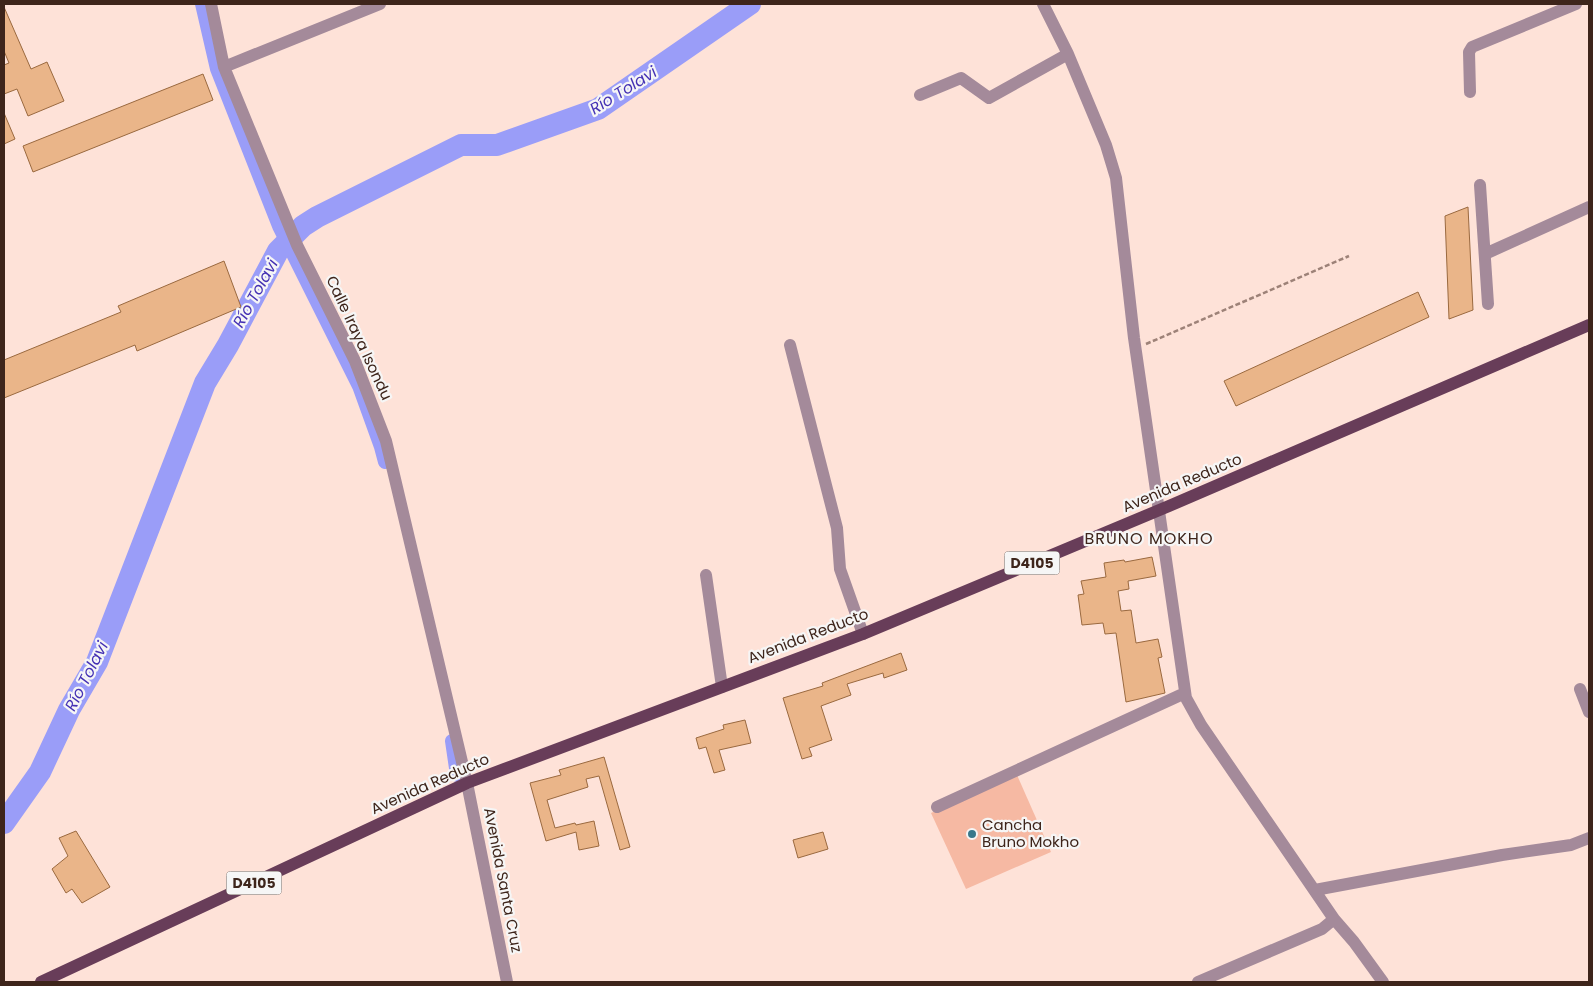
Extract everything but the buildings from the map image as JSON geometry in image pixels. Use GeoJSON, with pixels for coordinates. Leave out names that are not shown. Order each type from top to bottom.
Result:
{"type":"FeatureCollection","features":[{"type":"Feature","properties":{"kind":"main road","name":"Avenida Reducto"},"geometry":{"type":"LineString","coordinates":[[41,982],[467,783],[863,634],[1159,510],[1589,325]]}},
{"type":"Feature","properties":{"kind":"street","name":"Calle Iraya Isondu"},"geometry":{"type":"LineString","coordinates":[[211,4],[224,67],[297,246],[355,361],[386,441],[467,783]]}},
{"type":"Feature","properties":{"kind":"street"},"geometry":{"type":"LineString","coordinates":[[224,67],[380,4]]}},
{"type":"Feature","properties":{"kind":"street"},"geometry":{"type":"LineString","coordinates":[[1043,4],[1068,54],[1106,144],[1116,178],[1136,349],[1186,698],[1201,725],[1334,919],[1354,942],[1383,982]]}},
{"type":"Feature","properties":{"kind":"street"},"geometry":{"type":"LineString","coordinates":[[1470,92],[1469,52],[1472,47],[1576,4]]}},
{"type":"Feature","properties":{"kind":"street"},"geometry":{"type":"LineString","coordinates":[[920,95],[961,78],[989,98],[1068,54]]}},
{"type":"Feature","properties":{"kind":"street"},"geometry":{"type":"LineString","coordinates":[[1480,185],[1488,304]]}},
{"type":"Feature","properties":{"kind":"street"},"geometry":{"type":"LineString","coordinates":[[1484,254],[1589,207]]}},
{"type":"Feature","properties":{"kind":"street"},"geometry":{"type":"LineString","coordinates":[[790,345],[837,528],[840,570],[863,634]]}},
{"type":"Feature","properties":{"kind":"street"},"geometry":{"type":"LineString","coordinates":[[706,575],[722,686]]}},
{"type":"Feature","properties":{"kind":"street"},"geometry":{"type":"LineString","coordinates":[[1580,689],[1589,712]]}},
{"type":"Feature","properties":{"kind":"street"},"geometry":{"type":"LineString","coordinates":[[937,807],[1185,693]]}},
{"type":"Feature","properties":{"kind":"street","name":"Avenida Santa Cruz"},"geometry":{"type":"LineString","coordinates":[[467,783],[508,982]]}},
{"type":"Feature","properties":{"kind":"street"},"geometry":{"type":"LineString","coordinates":[[1315,890],[1502,854],[1571,845],[1589,838]]}},
{"type":"Feature","properties":{"kind":"street"},"geometry":{"type":"LineString","coordinates":[[1198,982],[1322,929],[1334,919]]}},
{"type":"Feature","properties":{"kind":"path"},"geometry":{"type":"LineString","coordinates":[[1136,349],[1349,256]]}},
{"type":"Feature","properties":{"kind":"shaded area"},"geometry":{"type":"Polygon","coordinates":[[[1017,775],[1051,852],[966,889],[931,813],[1017,775]]]}},
{"type":"Feature","properties":{"kind":"waterway"},"geometry":{"type":"LineString","coordinates":[[202,4],[217,69],[279,226],[359,386],[385,462]]}},
{"type":"Feature","properties":{"kind":"waterway","name":"Río Tolavi"},"geometry":{"type":"LineString","coordinates":[[4,823],[40,772],[69,710],[97,662],[205,383],[228,345],[278,251],[303,226],[317,217],[461,145],[497,145],[598,109],[750,4]]}},
{"type":"Feature","properties":{"kind":"waterway"},"geometry":{"type":"LineString","coordinates":[[452,741],[457,775]]}},
{"type":"Feature","properties":{"kind":"place","name":"Cancha Bruno Mokho"},"geometry":{"type":"Point","coordinates":[972,834]}},
{"type":"Feature","properties":{"kind":"district","name":"BRUNO MOKHO"},"geometry":{"type":"Point","coordinates":[1149,538]}}]}
